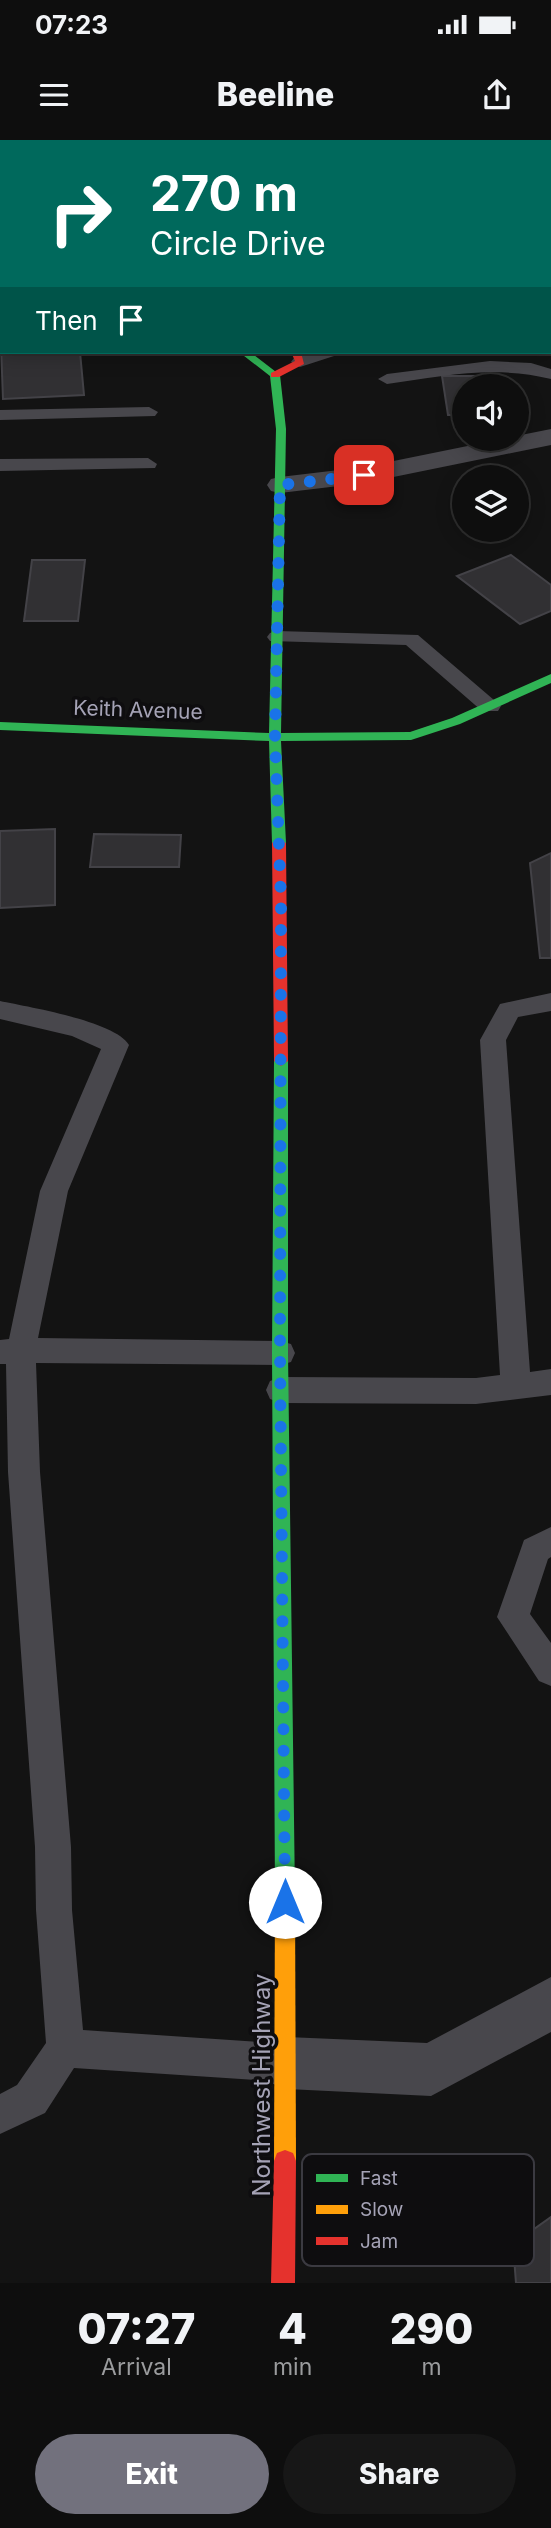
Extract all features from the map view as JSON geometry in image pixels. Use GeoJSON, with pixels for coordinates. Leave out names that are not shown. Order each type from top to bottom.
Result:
{"type":"FeatureCollection","features":[{"type":"Feature","properties":{"kind":"main road"},"geometry":{"type":"LineString","coordinates":[[247,354],[275,375],[298,357]]}},
{"type":"Feature","properties":{"kind":"main road","name":"Northwest Highway"},"geometry":{"type":"LineString","coordinates":[[275,375],[281,429],[275,737],[281,902],[280,1353],[286,2063],[283,2283]]}},
{"type":"Feature","properties":{"kind":"main road","name":"Keith Avenue"},"geometry":{"type":"LineString","coordinates":[[0,726],[275,737],[411,736],[490,706],[551,678]]}},
{"type":"Feature","properties":{"kind":"street"},"geometry":{"type":"LineString","coordinates":[[280,485],[364,475],[551,437]]}},
{"type":"Feature","properties":{"kind":"street"},"geometry":{"type":"LineString","coordinates":[[286,2063],[431,2070],[551,2003]]}},
{"type":"Feature","properties":{"kind":"lane"},"geometry":{"type":"LineString","coordinates":[[298,357],[316,354]]}},
{"type":"Feature","properties":{"kind":"lane"},"geometry":{"type":"LineString","coordinates":[[387,379],[469,368],[531,367],[551,374]]}},
{"type":"Feature","properties":{"kind":"lane"},"geometry":{"type":"LineString","coordinates":[[0,415],[149,412]]}},
{"type":"Feature","properties":{"kind":"lane"},"geometry":{"type":"LineString","coordinates":[[0,464],[148,464]]}},
{"type":"Feature","properties":{"kind":"lane"},"geometry":{"type":"LineString","coordinates":[[276,637],[411,639],[490,706]]}},
{"type":"Feature","properties":{"kind":"lane"},"geometry":{"type":"LineString","coordinates":[[516,1386],[493,1040],[509,1010],[551,1002]]}},
{"type":"Feature","properties":{"kind":"lane"},"geometry":{"type":"LineString","coordinates":[[0,1010],[79,1028],[116,1045],[54,1191],[10,1352],[24,1472],[53,1847],[54,1910],[65,2048],[31,2099],[0,2114]]}},
{"type":"Feature","properties":{"kind":"lane"},"geometry":{"type":"LineString","coordinates":[[10,1352],[280,1353]]}},
{"type":"Feature","properties":{"kind":"lane"},"geometry":{"type":"LineString","coordinates":[[281,1390],[476,1391],[551,1382]]}},
{"type":"Feature","properties":{"kind":"lane"},"geometry":{"type":"LineString","coordinates":[[551,1541],[535,1550],[513,1617],[551,1670]]}},
{"type":"Feature","properties":{"kind":"lane"},"geometry":{"type":"LineString","coordinates":[[65,2048],[286,2063]]}},
{"type":"Feature","properties":{"kind":"building"},"geometry":{"type":"Polygon","coordinates":[[[1,354],[80,354],[84,395],[3,399],[1,354]]]}},
{"type":"Feature","properties":{"kind":"building"},"geometry":{"type":"Polygon","coordinates":[[[442,376],[452,376],[452,415],[448,415],[442,376]]]}},
{"type":"Feature","properties":{"kind":"building"},"geometry":{"type":"Polygon","coordinates":[[[511,555],[551,585],[551,611],[520,624],[457,576],[511,555]]]}},
{"type":"Feature","properties":{"kind":"building"},"geometry":{"type":"Polygon","coordinates":[[[32,560],[85,560],[78,621],[24,621],[32,560]]]}},
{"type":"Feature","properties":{"kind":"building"},"geometry":{"type":"Polygon","coordinates":[[[55,829],[55,905],[0,908],[0,831],[55,829]]]}},
{"type":"Feature","properties":{"kind":"building"},"geometry":{"type":"Polygon","coordinates":[[[94,834],[181,835],[179,867],[90,867],[94,834]]]}},
{"type":"Feature","properties":{"kind":"building"},"geometry":{"type":"Polygon","coordinates":[[[551,853],[551,958],[540,958],[530,863],[551,853]]]}},
{"type":"Feature","properties":{"kind":"building"},"geometry":{"type":"Polygon","coordinates":[[[551,2217],[551,2283],[516,2283],[515,2266],[534,2266],[534,2229],[551,2217]]]}},
{"type":"Feature","properties":{"kind":"traffic: fast"},"geometry":{"type":"LineString","coordinates":[[247,354],[275,375],[281,429],[275,737],[279,843]]}},
{"type":"Feature","properties":{"kind":"traffic: fast"},"geometry":{"type":"LineString","coordinates":[[0,726],[275,737],[411,736],[456,721],[551,678]]}},
{"type":"Feature","properties":{"kind":"traffic: fast"},"geometry":{"type":"LineString","coordinates":[[281,1061],[280,1353],[285,1896]]}},
{"type":"Feature","properties":{"kind":"traffic: slow"},"geometry":{"type":"LineString","coordinates":[[285,1896],[285,2161]]}},
{"type":"Feature","properties":{"kind":"traffic: jam"},"geometry":{"type":"LineString","coordinates":[[275,375],[300,362],[297,354]]}},
{"type":"Feature","properties":{"kind":"traffic: jam"},"geometry":{"type":"LineString","coordinates":[[279,843],[281,1061]]}},
{"type":"Feature","properties":{"kind":"traffic: jam"},"geometry":{"type":"LineString","coordinates":[[283,2283],[285,2161]]}},
{"type":"Feature","properties":{"kind":"route"},"geometry":{"type":"LineString","coordinates":[[285,1902],[279,1152],[281,902],[275,737],[280,485],[364,475]]}}]}
